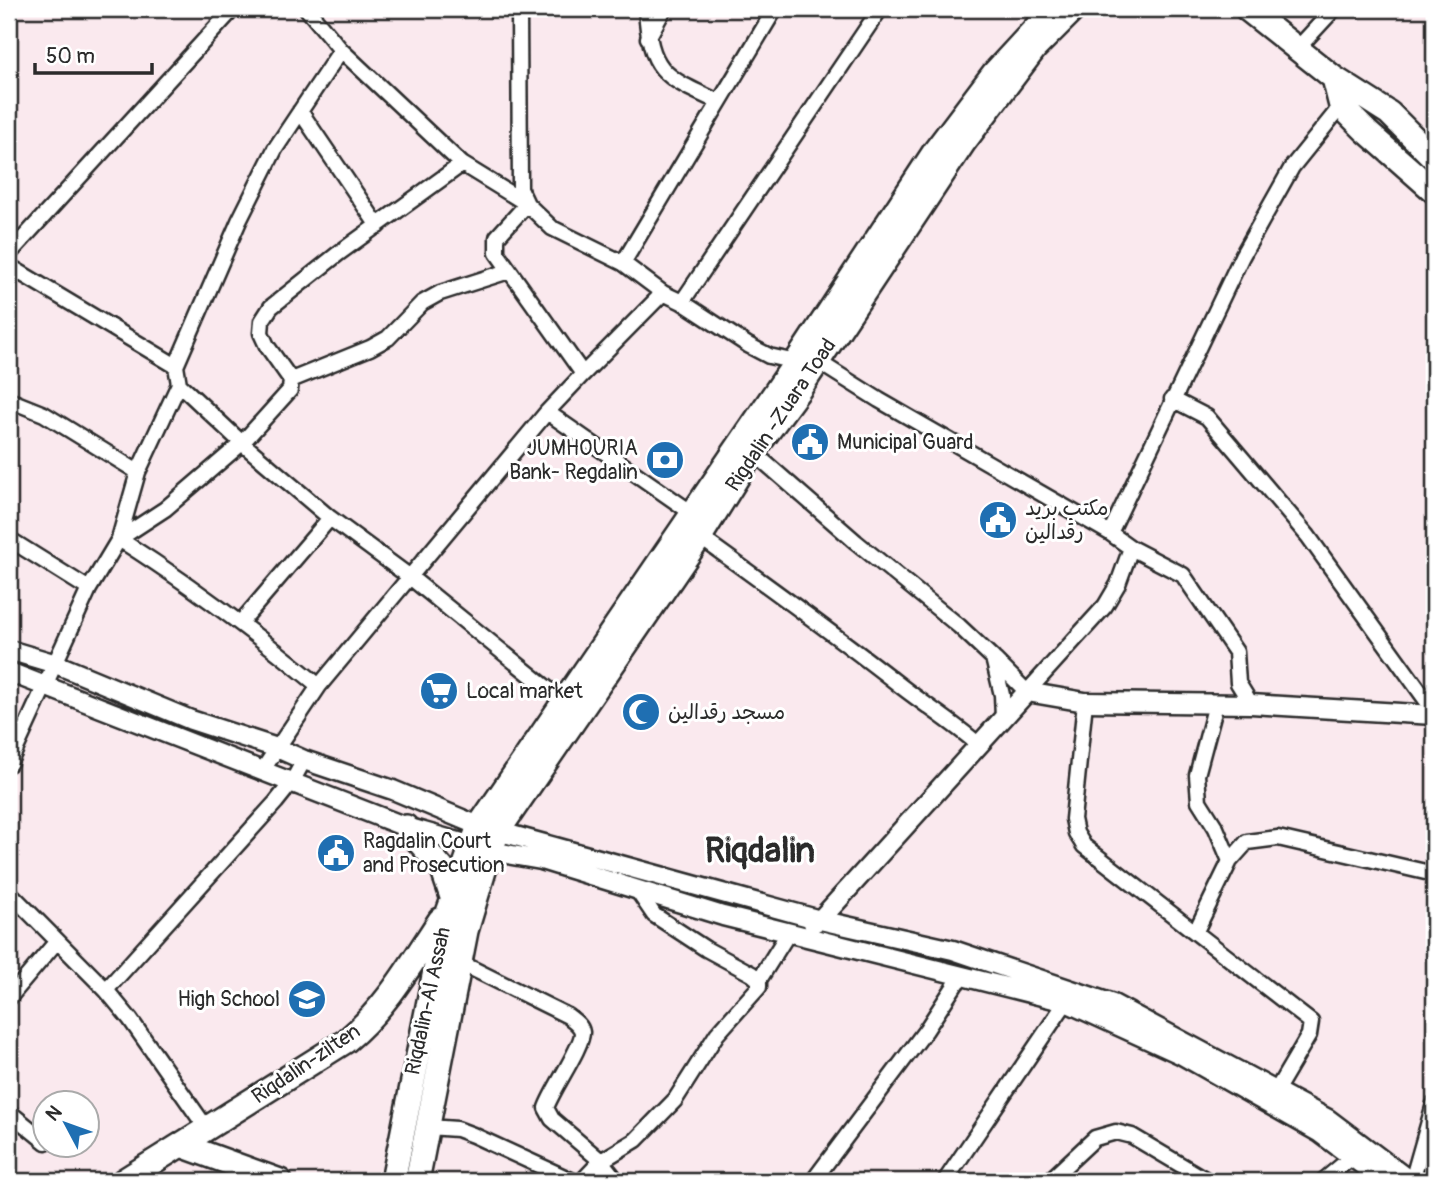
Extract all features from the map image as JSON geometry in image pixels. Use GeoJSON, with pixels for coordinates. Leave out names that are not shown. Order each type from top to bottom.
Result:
{"type":"FeatureCollection","features":[{"type":"Feature","properties":{"kind":"main road","name":"Rigdalin -Zuara Toad"},"geometry":{"type":"LineString","coordinates":[[572,708],[700,537],[965,109],[1053,9]]}},
{"type":"Feature","properties":{"kind":"main road","name":"Rigdalin -Zuara Toad"},"geometry":{"type":"LineString","coordinates":[[485,838],[572,708],[692,513],[807,361],[1035,48],[1074,9]]}},
{"type":"Feature","properties":{"kind":"main road"},"geometry":{"type":"LineString","coordinates":[[1247,9],[1343,91],[1389,113],[1434,158]]}},
{"type":"Feature","properties":{"kind":"main road"},"geometry":{"type":"LineString","coordinates":[[1343,91],[1366,131],[1434,191]]}},
{"type":"Feature","properties":{"kind":"main road"},"geometry":{"type":"LineString","coordinates":[[406,827],[442,868],[451,902]]}},
{"type":"Feature","properties":{"kind":"main road","name":"Riqdalin-Al Assah"},"geometry":{"type":"LineString","coordinates":[[393,1181],[418,1050],[451,902],[485,838]]}},
{"type":"Feature","properties":{"kind":"main road","name":"Riqdalin-Al Assah"},"geometry":{"type":"LineString","coordinates":[[417,1181],[485,838]]}},
{"type":"Feature","properties":{"kind":"main road","name":"Riqdalin-zilten"},"geometry":{"type":"LineString","coordinates":[[124,1181],[346,1041],[362,1028],[379,1011],[451,902]]}},
{"type":"Feature","properties":{"kind":"main road"},"geometry":{"type":"LineString","coordinates":[[181,1145],[279,1181]]}},
{"type":"Feature","properties":{"kind":"street"},"geometry":{"type":"LineString","coordinates":[[9,254],[233,9]]}},
{"type":"Feature","properties":{"kind":"street"},"geometry":{"type":"LineString","coordinates":[[307,9],[341,50],[463,164],[527,204],[552,229],[623,263],[663,293],[769,356],[807,361],[879,400],[1110,533],[1131,548],[1183,575],[1236,652],[1238,683],[1251,704]]}},
{"type":"Feature","properties":{"kind":"street"},"geometry":{"type":"LineString","coordinates":[[519,9],[520,189],[527,204]]}},
{"type":"Feature","properties":{"kind":"street"},"geometry":{"type":"LineString","coordinates":[[646,9],[648,38],[657,64],[683,86],[719,102]]}},
{"type":"Feature","properties":{"kind":"street"},"geometry":{"type":"LineString","coordinates":[[648,38],[664,9]]}},
{"type":"Feature","properties":{"kind":"street"},"geometry":{"type":"LineString","coordinates":[[623,263],[775,9]]}},
{"type":"Feature","properties":{"kind":"street"},"geometry":{"type":"LineString","coordinates":[[682,302],[880,9]]}},
{"type":"Feature","properties":{"kind":"street"},"geometry":{"type":"LineString","coordinates":[[1297,49],[1334,9]]}},
{"type":"Feature","properties":{"kind":"street"},"geometry":{"type":"LineString","coordinates":[[9,764],[89,589],[119,539],[138,472],[179,384],[176,366],[239,221],[275,149],[341,50]]}},
{"type":"Feature","properties":{"kind":"street"},"geometry":{"type":"LineString","coordinates":[[1110,533],[1242,256],[1292,167],[1343,91]]}},
{"type":"Feature","properties":{"kind":"street"},"geometry":{"type":"LineString","coordinates":[[300,111],[379,226]]}},
{"type":"Feature","properties":{"kind":"street"},"geometry":{"type":"LineString","coordinates":[[119,539],[165,509],[242,443],[290,390],[291,380],[261,333],[262,321],[271,307],[286,293],[463,164]]}},
{"type":"Feature","properties":{"kind":"street"},"geometry":{"type":"LineString","coordinates":[[527,204],[497,237],[497,253],[583,374]]}},
{"type":"Feature","properties":{"kind":"street"},"geometry":{"type":"LineString","coordinates":[[9,266],[176,366]]}},
{"type":"Feature","properties":{"kind":"street"},"geometry":{"type":"LineString","coordinates":[[291,380],[388,338],[422,303],[440,293],[509,271]]}},
{"type":"Feature","properties":{"kind":"street"},"geometry":{"type":"LineString","coordinates":[[262,771],[319,686],[547,412],[663,293]]}},
{"type":"Feature","properties":{"kind":"street"},"geometry":{"type":"LineString","coordinates":[[179,384],[242,443],[330,518],[410,576],[572,708]]}},
{"type":"Feature","properties":{"kind":"street"},"geometry":{"type":"LineString","coordinates":[[1172,399],[1207,417],[1308,536],[1434,713]]}},
{"type":"Feature","properties":{"kind":"street"},"geometry":{"type":"LineString","coordinates":[[9,400],[44,414],[138,472]]}},
{"type":"Feature","properties":{"kind":"street"},"geometry":{"type":"LineString","coordinates":[[547,412],[692,513]]}},
{"type":"Feature","properties":{"kind":"street"},"geometry":{"type":"LineString","coordinates":[[753,452],[959,626],[1027,692],[1085,702],[1251,704],[1434,713]]}},
{"type":"Feature","properties":{"kind":"street"},"geometry":{"type":"LineString","coordinates":[[241,622],[330,518]]}},
{"type":"Feature","properties":{"kind":"street"},"geometry":{"type":"LineString","coordinates":[[700,537],[844,640],[979,745]]}},
{"type":"Feature","properties":{"kind":"street"},"geometry":{"type":"LineString","coordinates":[[9,539],[89,589]]}},
{"type":"Feature","properties":{"kind":"street"},"geometry":{"type":"LineString","coordinates":[[119,539],[179,577],[241,622],[319,686]]}},
{"type":"Feature","properties":{"kind":"street"},"geometry":{"type":"LineString","coordinates":[[582,1181],[601,1161],[636,1140],[675,1100],[717,1034],[759,987],[759,980],[789,932],[820,920],[1105,606],[1118,584],[1131,548]]}},
{"type":"Feature","properties":{"kind":"street"},"geometry":{"type":"LineString","coordinates":[[9,650],[56,664],[191,720],[393,790],[485,838],[541,860],[723,916],[961,975],[1113,1004],[1328,1119],[1380,1171]]}},
{"type":"Feature","properties":{"kind":"street"},"geometry":{"type":"LineString","coordinates":[[993,658],[1002,695],[1003,718]]}},
{"type":"Feature","properties":{"kind":"street"},"geometry":{"type":"LineString","coordinates":[[9,671],[114,715],[406,827],[485,838],[953,950],[1069,996],[1180,1054],[1320,1133],[1352,1157],[1380,1171],[1411,1181],[1434,1104]]}},
{"type":"Feature","properties":{"kind":"street"},"geometry":{"type":"LineString","coordinates":[[1085,702],[1073,820],[1076,833],[1084,846],[1311,1022],[1309,1035],[1276,1091]]}},
{"type":"Feature","properties":{"kind":"street"},"geometry":{"type":"LineString","coordinates":[[1216,704],[1197,775],[1199,801],[1216,828],[1230,861]]}},
{"type":"Feature","properties":{"kind":"street"},"geometry":{"type":"LineString","coordinates":[[106,990],[292,782],[304,760]]}},
{"type":"Feature","properties":{"kind":"street"},"geometry":{"type":"LineString","coordinates":[[1196,931],[1230,861],[1247,842],[1278,838],[1434,874]]}},
{"type":"Feature","properties":{"kind":"street"},"geometry":{"type":"LineString","coordinates":[[637,890],[654,915],[706,950],[759,980]]}},
{"type":"Feature","properties":{"kind":"street"},"geometry":{"type":"LineString","coordinates":[[9,893],[106,990],[130,1019],[207,1129]]}},
{"type":"Feature","properties":{"kind":"street"},"geometry":{"type":"LineString","coordinates":[[9,998],[57,941]]}},
{"type":"Feature","properties":{"kind":"street"},"geometry":{"type":"LineString","coordinates":[[459,962],[579,1024],[582,1032],[579,1042],[550,1096],[547,1108],[552,1119],[601,1161],[617,1181]]}},
{"type":"Feature","properties":{"kind":"street"},"geometry":{"type":"LineString","coordinates":[[813,1181],[926,1030],[961,975]]}},
{"type":"Feature","properties":{"kind":"street"},"geometry":{"type":"LineString","coordinates":[[945,1181],[1069,996]]}},
{"type":"Feature","properties":{"kind":"street"},"geometry":{"type":"LineString","coordinates":[[9,1112],[32,1131]]}},
{"type":"Feature","properties":{"kind":"street"},"geometry":{"type":"LineString","coordinates":[[428,1127],[457,1129],[573,1181]]}},
{"type":"Feature","properties":{"kind":"street"},"geometry":{"type":"LineString","coordinates":[[1049,1181],[1095,1138],[1116,1132],[1132,1136],[1209,1181]]}},
{"type":"Feature","properties":{"kind":"street"},"geometry":{"type":"LineString","coordinates":[[1323,1181],[1352,1157]]}},
{"type":"Feature","properties":{"kind":"place","name":"Municipal Guard"},"geometry":{"type":"Point","coordinates":[810,442]}},
{"type":"Feature","properties":{"kind":"place","name":"JUMHOURIA Bank- Regdalin"},"geometry":{"type":"Point","coordinates":[665,460]}},
{"type":"Feature","properties":{"kind":"place","name":"مكتب بريد رقدالين"},"geometry":{"type":"Point","coordinates":[998,520]}},
{"type":"Feature","properties":{"kind":"place","name":"Local market"},"geometry":{"type":"Point","coordinates":[439,691]}},
{"type":"Feature","properties":{"kind":"place","name":"مسجد رقدالين"},"geometry":{"type":"Point","coordinates":[641,712]}},
{"type":"Feature","properties":{"kind":"place","name":"Ragdalin Court and Prosecution"},"geometry":{"type":"Point","coordinates":[336,853]}},
{"type":"Feature","properties":{"kind":"place","name":"High School"},"geometry":{"type":"Point","coordinates":[307,999]}},
{"type":"Feature","properties":{"kind":"district","name":"Riqdalin"},"geometry":{"type":"Point","coordinates":[760,851]}}]}
